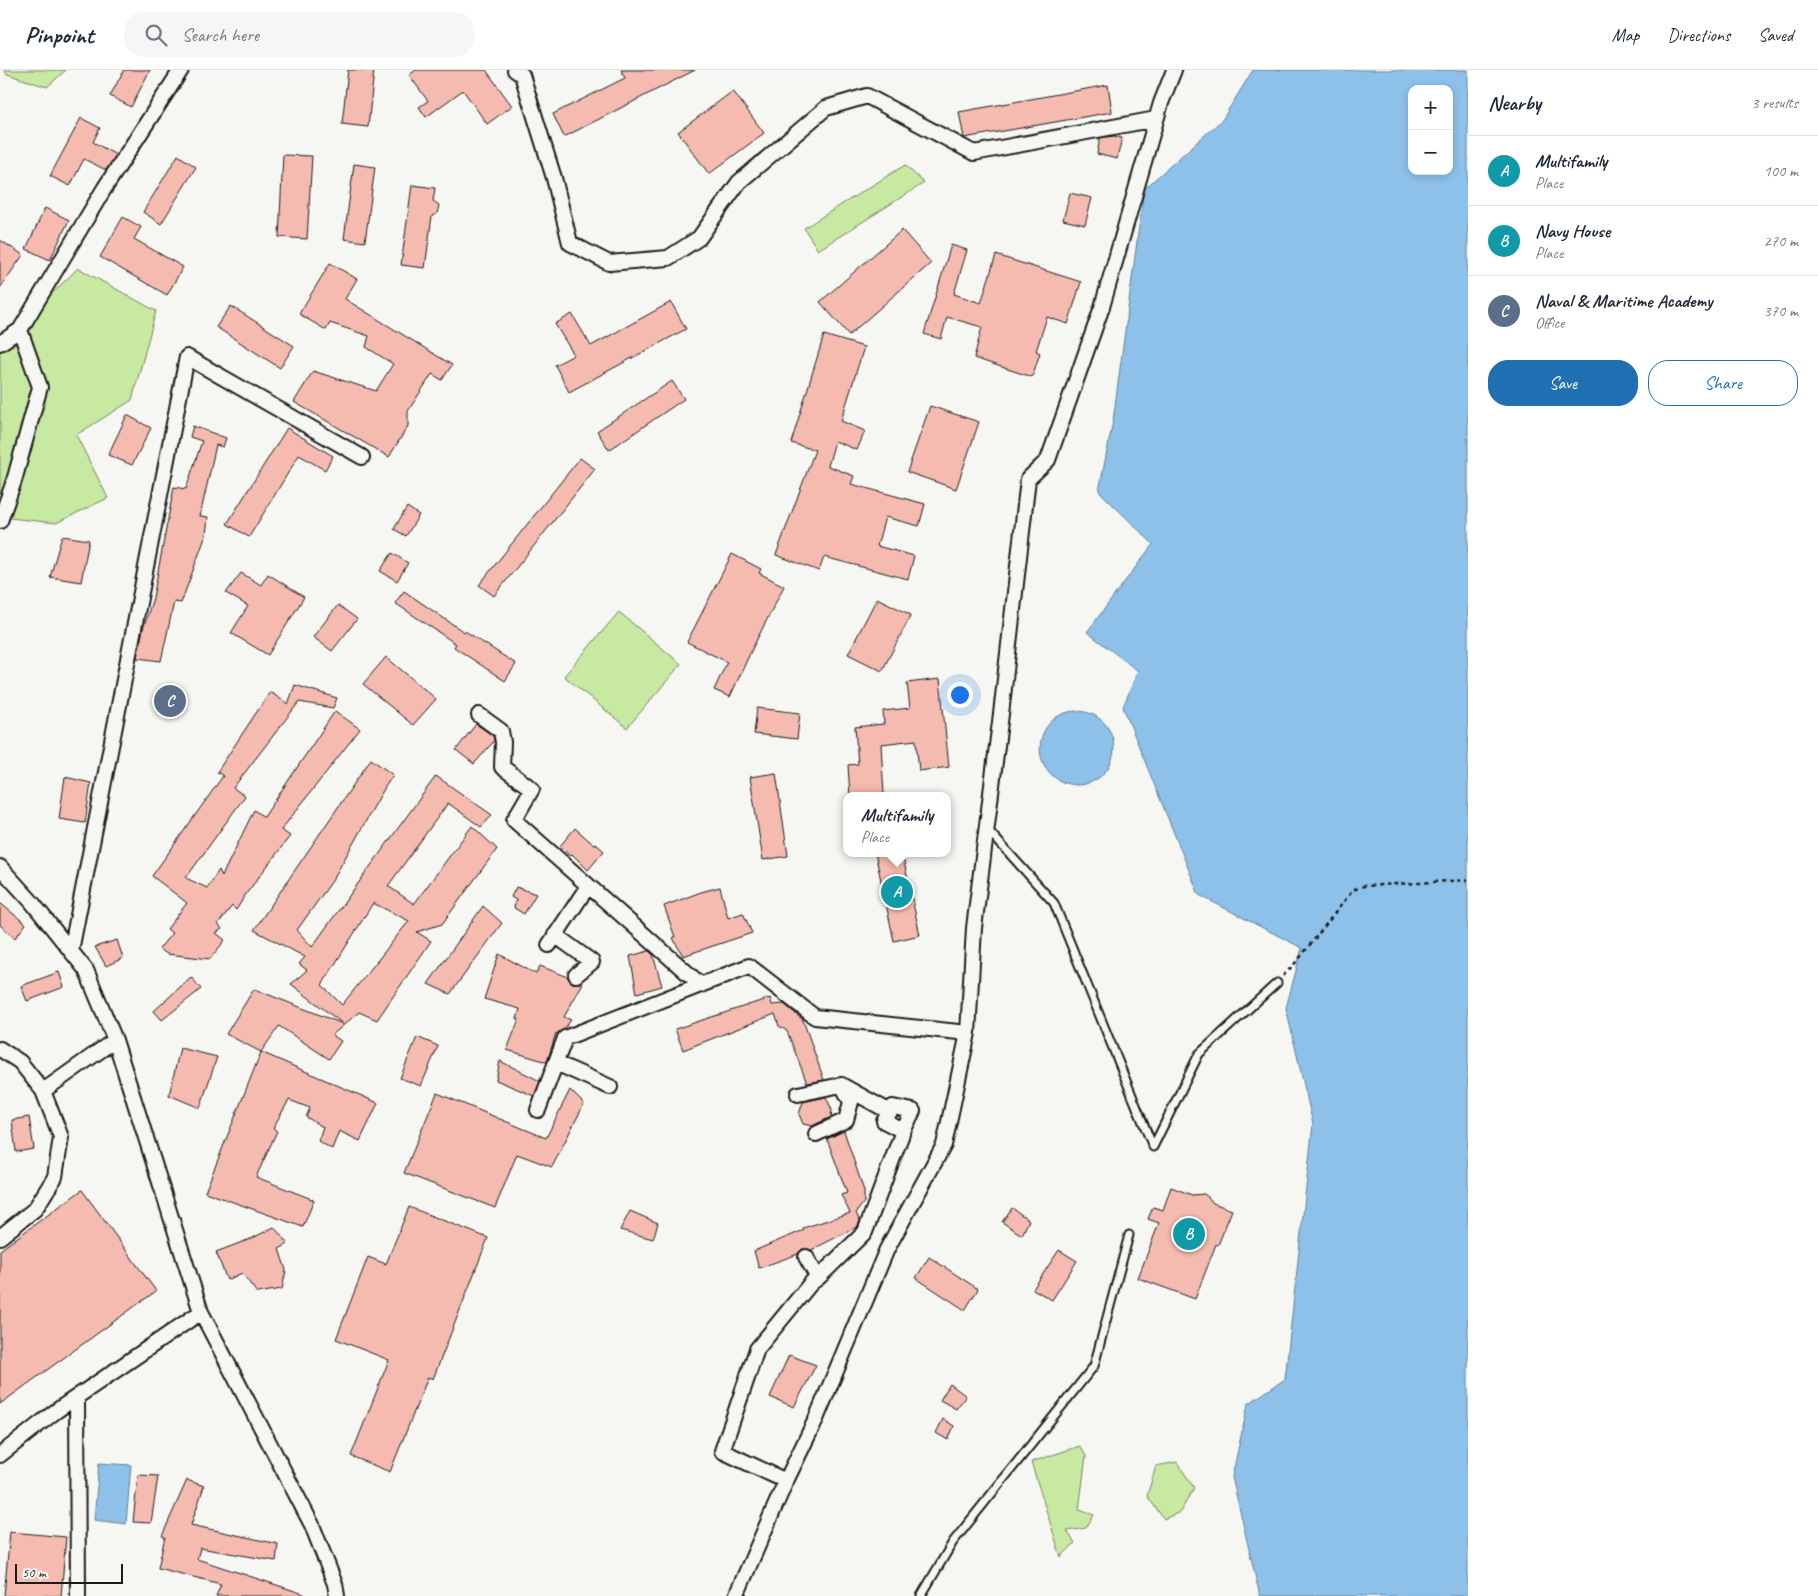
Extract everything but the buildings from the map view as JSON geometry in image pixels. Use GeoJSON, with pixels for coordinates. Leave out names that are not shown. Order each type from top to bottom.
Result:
{"type":"FeatureCollection","features":[{"type":"Feature","properties":{"kind":"street"},"geometry":{"type":"LineString","coordinates":[[0,344],[20,330],[104,189],[181,70]]}},
{"type":"Feature","properties":{"kind":"street"},"geometry":{"type":"LineString","coordinates":[[515,70],[522,75],[548,159],[570,243],[609,263],[668,258],[699,238],[739,182],[826,108],[868,96],[974,153],[1156,119]]}},
{"type":"Feature","properties":{"kind":"street"},"geometry":{"type":"LineString","coordinates":[[736,1596],[786,1482],[816,1420],[887,1248],[944,1145],[968,1033],[974,928],[1028,479],[1048,460],[1102,307],[1156,119],[1174,70]]}},
{"type":"Feature","properties":{"kind":"street"},"geometry":{"type":"LineString","coordinates":[[0,521],[14,481],[40,386],[20,330]]}},
{"type":"Feature","properties":{"kind":"street"},"geometry":{"type":"LineString","coordinates":[[71,951],[187,357],[362,457]]}},
{"type":"Feature","properties":{"kind":"street"},"geometry":{"type":"LineString","coordinates":[[479,716],[501,731],[503,742],[502,767],[532,790],[514,820],[701,985]]}},
{"type":"Feature","properties":{"kind":"street"},"geometry":{"type":"LineString","coordinates":[[0,867],[31,901],[86,970],[116,1040],[201,1312],[312,1525],[335,1584],[337,1596]]}},
{"type":"Feature","properties":{"kind":"street"},"geometry":{"type":"LineString","coordinates":[[576,975],[592,962],[552,940],[588,886]]}},
{"type":"Feature","properties":{"kind":"street"},"geometry":{"type":"LineString","coordinates":[[538,1110],[565,1038],[749,966],[815,1017],[968,1033]]}},
{"type":"Feature","properties":{"kind":"street"},"geometry":{"type":"LineString","coordinates":[[42,1091],[116,1040]]}},
{"type":"Feature","properties":{"kind":"street"},"geometry":{"type":"LineString","coordinates":[[0,1049],[20,1062],[42,1091],[61,1137],[54,1177],[34,1209],[0,1237]]}},
{"type":"Feature","properties":{"kind":"street"},"geometry":{"type":"LineString","coordinates":[[556,1062],[610,1087]]}},
{"type":"Feature","properties":{"kind":"street"},"geometry":{"type":"LineString","coordinates":[[816,1134],[846,1120],[851,1102],[841,1084]]}},
{"type":"Feature","properties":{"kind":"street"},"geometry":{"type":"LineString","coordinates":[[798,1094],[841,1084],[890,1112]]}},
{"type":"Feature","properties":{"kind":"street"},"geometry":{"type":"LineString","coordinates":[[786,1482],[722,1451],[757,1349],[811,1283],[865,1232],[902,1131],[913,1111],[893,1107],[884,1121],[902,1131]]}},
{"type":"Feature","properties":{"kind":"street"},"geometry":{"type":"LineString","coordinates":[[806,1257],[818,1278]]}},
{"type":"Feature","properties":{"kind":"street"},"geometry":{"type":"LineString","coordinates":[[0,1455],[77,1397],[201,1312]]}},
{"type":"Feature","properties":{"kind":"street"},"geometry":{"type":"LineString","coordinates":[[77,1397],[78,1596]]}},
{"type":"Feature","properties":{"kind":"lane"},"geometry":{"type":"LineString","coordinates":[[986,828],[1054,903],[1153,1147],[1199,1054],[1277,983]]}},
{"type":"Feature","properties":{"kind":"lane"},"geometry":{"type":"LineString","coordinates":[[921,1596],[953,1542],[1094,1366],[1128,1236]]}},
{"type":"Feature","properties":{"kind":"path"},"geometry":{"type":"LineString","coordinates":[[1277,983],[1298,960],[1353,890],[1364,886],[1468,880]]}},
{"type":"Feature","properties":{"kind":"green space"},"geometry":{"type":"Polygon","coordinates":[[[4,70],[66,70],[47,87],[7,74],[4,70]]]}},
{"type":"Feature","properties":{"kind":"green space"},"geometry":{"type":"Polygon","coordinates":[[[905,165],[924,183],[818,250],[804,228],[905,165]]]}},
{"type":"Feature","properties":{"kind":"green space"},"geometry":{"type":"Polygon","coordinates":[[[78,268],[156,311],[132,400],[76,435],[108,498],[56,523],[0,517],[0,345],[78,268]]]}},
{"type":"Feature","properties":{"kind":"green space"},"geometry":{"type":"Polygon","coordinates":[[[619,612],[681,664],[627,728],[564,676],[619,612]]]}},
{"type":"Feature","properties":{"kind":"green space"},"geometry":{"type":"Polygon","coordinates":[[[1080,1446],[1086,1456],[1079,1510],[1094,1515],[1086,1528],[1067,1531],[1075,1543],[1061,1557],[1031,1462],[1080,1446]]]}},
{"type":"Feature","properties":{"kind":"green space"},"geometry":{"type":"Polygon","coordinates":[[[1177,1462],[1194,1488],[1180,1512],[1164,1519],[1147,1496],[1156,1466],[1177,1462]]]}},
{"type":"Feature","properties":{"kind":"water"},"geometry":{"type":"Polygon","coordinates":[[[1253,70],[1468,70],[1468,1596],[1260,1596],[1232,1477],[1248,1404],[1285,1379],[1313,1124],[1286,1008],[1302,948],[1199,895],[1123,707],[1138,671],[1087,632],[1153,544],[1099,491],[1113,421],[1144,189],[1222,120],[1253,70]]]}},
{"type":"Feature","properties":{"kind":"water"},"geometry":{"type":"Polygon","coordinates":[[[1070,711],[1084,711],[1098,717],[1108,727],[1114,741],[1112,762],[1098,779],[1084,785],[1070,785],[1056,779],[1046,769],[1040,755],[1040,741],[1046,727],[1056,717],[1070,711]]]}},
{"type":"Feature","properties":{"kind":"water"},"geometry":{"type":"Polygon","coordinates":[[[99,1463],[131,1465],[126,1524],[94,1520],[99,1463]]]}},
{"type":"Feature","properties":{"kind":"place","name":"Naval & Maritime Academy"},"geometry":{"type":"Point","coordinates":[170,701]}},
{"type":"Feature","properties":{"kind":"place","name":"Multifamily"},"geometry":{"type":"Point","coordinates":[897,892]}},
{"type":"Feature","properties":{"kind":"place","name":"Navy House"},"geometry":{"type":"Point","coordinates":[1189,1234]}}]}
